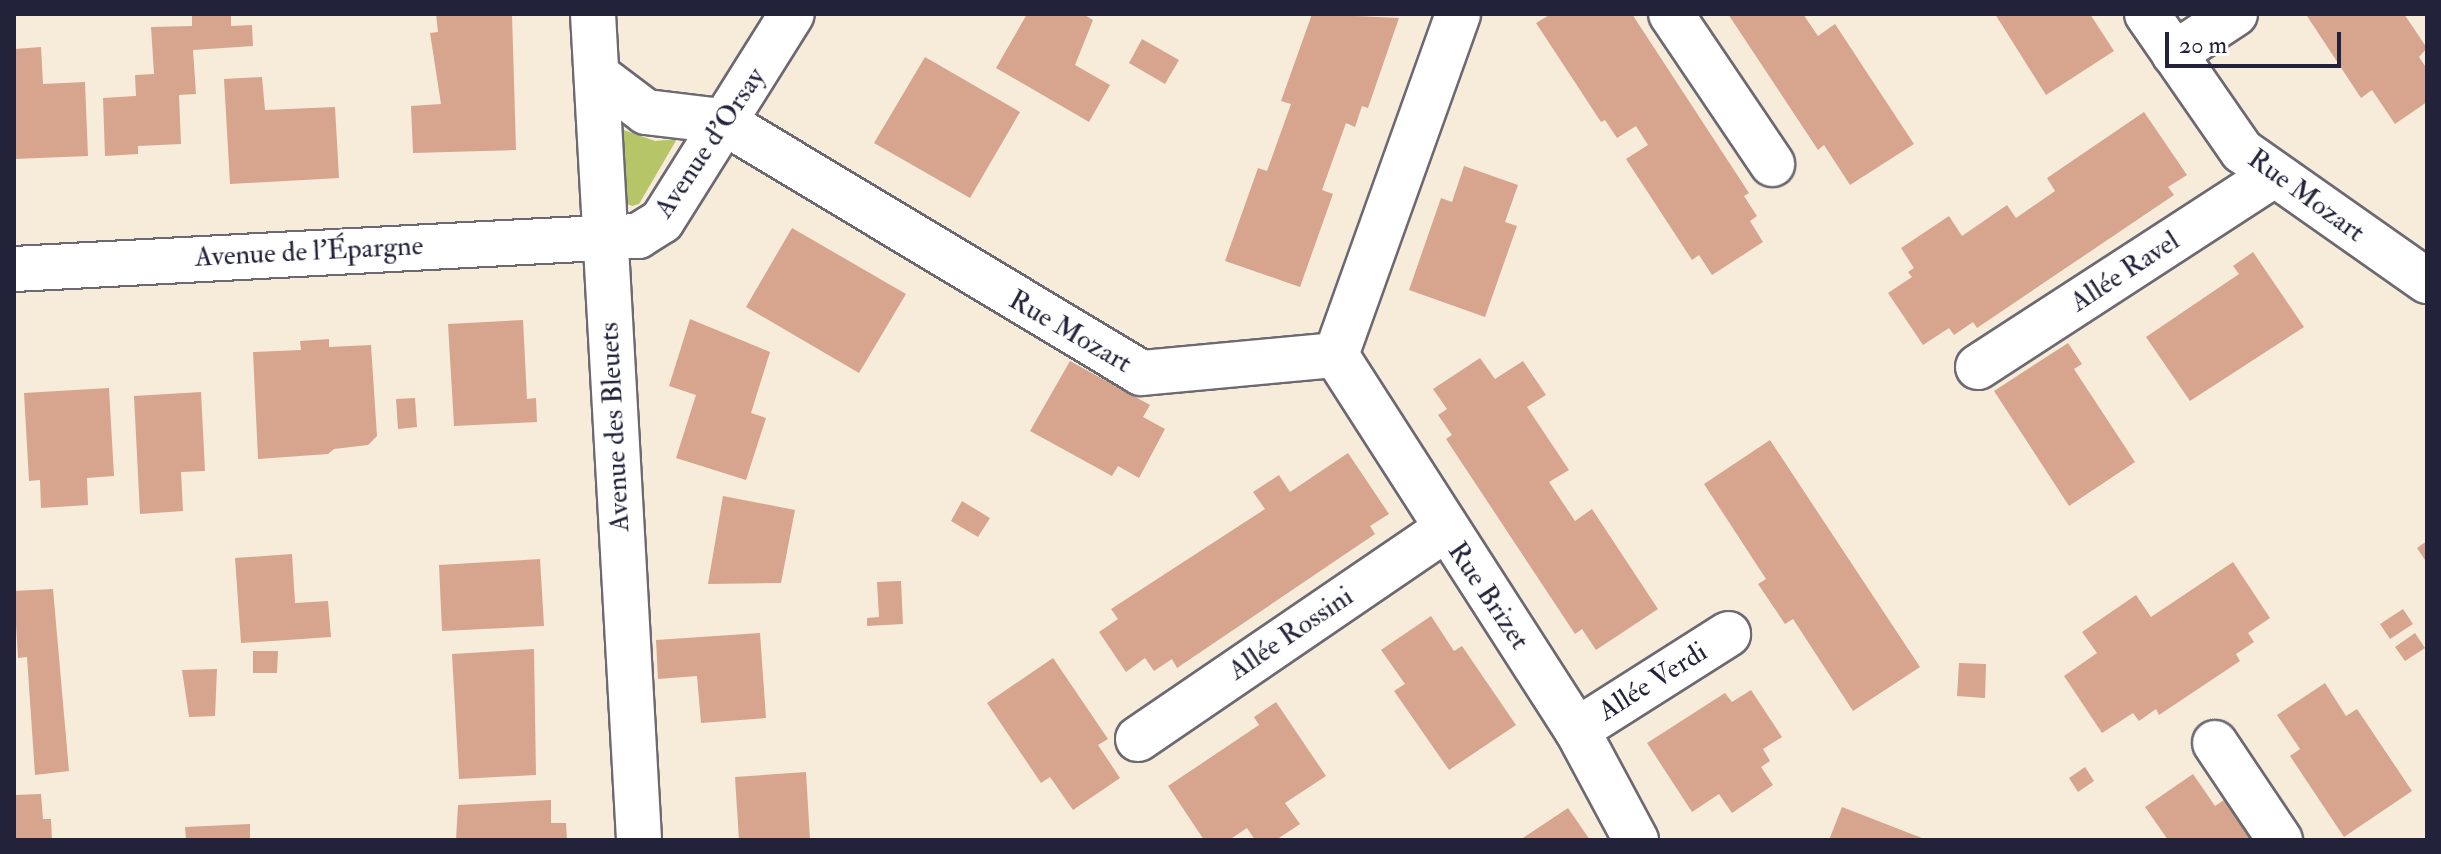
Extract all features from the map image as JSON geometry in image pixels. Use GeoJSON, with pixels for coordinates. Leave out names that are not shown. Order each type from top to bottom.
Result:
{"type":"FeatureCollection","features":[{"type":"Feature","properties":{"kind":"street","name":"Avenue des Bleuets"},"geometry":{"type":"LineString","coordinates":[[593,14],[639,840]]}},
{"type":"Feature","properties":{"kind":"street","name":"Avenue d'Orsay"},"geometry":{"type":"LineString","coordinates":[[604,240],[638,236],[662,221],[722,121],[759,72],[792,14]]}},
{"type":"Feature","properties":{"kind":"street"},"geometry":{"type":"LineString","coordinates":[[1336,355],[1458,14]]}},
{"type":"Feature","properties":{"kind":"street"},"geometry":{"type":"LineString","coordinates":[[1671,14],[1772,164]]}},
{"type":"Feature","properties":{"kind":"street","name":"Rue Mozart"},"geometry":{"type":"LineString","coordinates":[[2147,14],[2242,151],[2272,176],[2427,281]]}},
{"type":"Feature","properties":{"kind":"street"},"geometry":{"type":"LineString","coordinates":[[2174,54],[2235,14]]}},
{"type":"Feature","properties":{"kind":"street","name":"Rue Mozart"},"geometry":{"type":"LineString","coordinates":[[597,75],[646,112],[722,121],[1141,373],[1336,355]]}},
{"type":"Feature","properties":{"kind":"street","name":"Allée Ravel"},"geometry":{"type":"LineString","coordinates":[[1978,367],[2272,176]]}},
{"type":"Feature","properties":{"kind":"street","name":"Avenue de l'Épargne"},"geometry":{"type":"LineString","coordinates":[[14,269],[604,240]]}},
{"type":"Feature","properties":{"kind":"street","name":"Rue Brizet"},"geometry":{"type":"LineString","coordinates":[[1336,355],[1444,530],[1577,730],[1636,840]]}},
{"type":"Feature","properties":{"kind":"street","name":"Allée Rossini"},"geometry":{"type":"LineString","coordinates":[[1138,739],[1444,530]]}},
{"type":"Feature","properties":{"kind":"street","name":"Allée Verdi"},"geometry":{"type":"LineString","coordinates":[[1577,730],[1728,634]]}},
{"type":"Feature","properties":{"kind":"street"},"geometry":{"type":"LineString","coordinates":[[2215,743],[2280,840]]}},
{"type":"Feature","properties":{"kind":"green space"},"geometry":{"type":"Polygon","coordinates":[[[621,129],[655,141],[677,139],[639,204],[632,206],[625,203],[621,129]]]}},
{"type":"Feature","properties":{"kind":"building"},"geometry":{"type":"Polygon","coordinates":[[[192,14],[231,15],[231,26],[252,25],[253,46],[193,50],[196,94],[179,95],[181,144],[138,146],[138,154],[105,156],[103,98],[136,96],[135,75],[154,74],[151,27],[192,26],[192,14]]]}},
{"type":"Feature","properties":{"kind":"building"},"geometry":{"type":"Polygon","coordinates":[[[436,14],[512,14],[516,150],[413,153],[411,106],[441,104],[430,33],[438,32],[436,14]]]}},
{"type":"Feature","properties":{"kind":"building"},"geometry":{"type":"Polygon","coordinates":[[[1027,14],[1083,14],[1093,20],[1075,65],[1110,85],[1089,122],[996,68],[1027,14]]]}},
{"type":"Feature","properties":{"kind":"building"},"geometry":{"type":"Polygon","coordinates":[[[1312,14],[1399,18],[1368,108],[1362,106],[1355,127],[1346,123],[1322,190],[1333,194],[1300,287],[1225,261],[1258,168],[1267,171],[1291,104],[1281,101],[1312,14]]]}},
{"type":"Feature","properties":{"kind":"building"},"geometry":{"type":"Polygon","coordinates":[[[1551,14],[1632,14],[1749,193],[1744,196],[1757,216],[1750,221],[1763,242],[1712,275],[1699,255],[1692,260],[1626,159],[1648,145],[1636,126],[1617,138],[1605,120],[1601,122],[1536,23],[1551,14]]]}},
{"type":"Feature","properties":{"kind":"building"},"geometry":{"type":"Polygon","coordinates":[[[1728,14],[1803,14],[1818,36],[1835,24],[1914,144],[1850,185],[1824,145],[1818,150],[1728,14]]]}},
{"type":"Feature","properties":{"kind":"building"},"geometry":{"type":"Polygon","coordinates":[[[1995,14],[2090,14],[2114,51],[2046,95],[1995,14]]]}},
{"type":"Feature","properties":{"kind":"building"},"geometry":{"type":"Polygon","coordinates":[[[2404,14],[2427,48],[2419,57],[2427,69],[2427,102],[2395,124],[2372,90],[2361,98],[2307,16],[2404,14]]]}},
{"type":"Feature","properties":{"kind":"building"},"geometry":{"type":"Polygon","coordinates":[[[1142,39],[1179,60],[1165,84],[1129,63],[1142,39]]]}},
{"type":"Feature","properties":{"kind":"building"},"geometry":{"type":"Polygon","coordinates":[[[41,47],[43,84],[85,82],[88,156],[14,159],[14,49],[41,47]]]}},
{"type":"Feature","properties":{"kind":"building"},"geometry":{"type":"Polygon","coordinates":[[[925,57],[1020,112],[970,198],[874,143],[925,57]]]}},
{"type":"Feature","properties":{"kind":"building"},"geometry":{"type":"Polygon","coordinates":[[[262,77],[265,110],[335,107],[339,178],[230,184],[224,79],[262,77]]]}},
{"type":"Feature","properties":{"kind":"building"},"geometry":{"type":"Polygon","coordinates":[[[2144,112],[2187,175],[2168,187],[2174,195],[1977,328],[1973,322],[1954,335],[1949,328],[1923,345],[1888,293],[1912,277],[1908,272],[1914,268],[1901,248],[1949,216],[1962,236],[2007,205],[2016,218],[2055,191],[2047,178],[2144,112]]]}},
{"type":"Feature","properties":{"kind":"building"},"geometry":{"type":"Polygon","coordinates":[[[1464,166],[1518,185],[1505,222],[1517,226],[1485,317],[1409,290],[1441,198],[1452,202],[1464,166]]]}},
{"type":"Feature","properties":{"kind":"building"},"geometry":{"type":"Polygon","coordinates":[[[792,228],[906,294],[859,373],[746,307],[792,228]]]}},
{"type":"Feature","properties":{"kind":"building"},"geometry":{"type":"Polygon","coordinates":[[[2253,252],[2304,327],[2190,401],[2146,337],[2239,274],[2233,266],[2253,252]]]}},
{"type":"Feature","properties":{"kind":"building"},"geometry":{"type":"Polygon","coordinates":[[[690,319],[770,352],[751,413],[766,418],[746,480],[676,458],[696,395],[669,386],[690,319]]]}},
{"type":"Feature","properties":{"kind":"building"},"geometry":{"type":"Polygon","coordinates":[[[523,320],[527,399],[536,398],[537,422],[454,426],[448,324],[523,320]]]}},
{"type":"Feature","properties":{"kind":"building"},"geometry":{"type":"Polygon","coordinates":[[[329,339],[329,347],[371,345],[377,436],[368,445],[334,449],[328,454],[258,459],[253,352],[301,350],[300,341],[329,339]]]}},
{"type":"Feature","properties":{"kind":"building"},"geometry":{"type":"Polygon","coordinates":[[[2068,343],[2082,364],[2074,369],[2135,462],[2069,506],[1994,391],[2068,343]]]}},
{"type":"Feature","properties":{"kind":"building"},"geometry":{"type":"Polygon","coordinates":[[[1480,358],[1495,379],[1523,361],[1546,395],[1527,407],[1569,470],[1549,482],[1575,521],[1592,509],[1658,609],[1596,650],[1582,629],[1575,634],[1446,439],[1452,435],[1438,415],[1447,409],[1433,389],[1480,358]]]}},
{"type":"Feature","properties":{"kind":"building"},"geometry":{"type":"Polygon","coordinates":[[[1070,361],[1150,405],[1143,417],[1165,429],[1139,478],[1118,466],[1112,476],[1030,431],[1070,361]]]}},
{"type":"Feature","properties":{"kind":"building"},"geometry":{"type":"Polygon","coordinates":[[[109,388],[114,476],[87,478],[88,505],[41,508],[40,480],[29,481],[24,393],[109,388]]]}},
{"type":"Feature","properties":{"kind":"building"},"geometry":{"type":"Polygon","coordinates":[[[201,392],[205,471],[181,472],[183,511],[140,514],[134,396],[201,392]]]}},
{"type":"Feature","properties":{"kind":"building"},"geometry":{"type":"Polygon","coordinates":[[[415,398],[417,427],[398,429],[396,399],[415,398]]]}},
{"type":"Feature","properties":{"kind":"building"},"geometry":{"type":"Polygon","coordinates":[[[1770,440],[1920,667],[1853,711],[1793,619],[1785,624],[1758,584],[1766,579],[1704,484],[1770,440]]]}},
{"type":"Feature","properties":{"kind":"building"},"geometry":{"type":"Polygon","coordinates":[[[1348,453],[1389,514],[1370,526],[1375,534],[1177,668],[1172,659],[1154,671],[1145,658],[1126,672],[1099,632],[1118,619],[1111,609],[1265,509],[1253,492],[1279,475],[1290,492],[1348,453]]]}},
{"type":"Feature","properties":{"kind":"building"},"geometry":{"type":"Polygon","coordinates":[[[723,496],[795,510],[781,583],[708,584],[723,496]]]}},
{"type":"Feature","properties":{"kind":"building"},"geometry":{"type":"Polygon","coordinates":[[[962,501],[990,518],[978,537],[951,521],[962,501]]]}},
{"type":"Feature","properties":{"kind":"building"},"geometry":{"type":"Polygon","coordinates":[[[2427,541],[2427,563],[2417,548],[2427,541]]]}},
{"type":"Feature","properties":{"kind":"building"},"geometry":{"type":"Polygon","coordinates":[[[292,554],[295,603],[328,601],[331,637],[241,643],[235,558],[292,554]]]}},
{"type":"Feature","properties":{"kind":"building"},"geometry":{"type":"Polygon","coordinates":[[[540,559],[544,626],[442,631],[439,565],[540,559]]]}},
{"type":"Feature","properties":{"kind":"building"},"geometry":{"type":"Polygon","coordinates":[[[2233,562],[2270,618],[2248,633],[2254,642],[2236,654],[2240,661],[2159,715],[2156,709],[2139,721],[2133,713],[2102,733],[2064,676],[2097,653],[2082,632],[2136,595],[2151,617],[2233,562]]]}},
{"type":"Feature","properties":{"kind":"building"},"geometry":{"type":"Polygon","coordinates":[[[901,581],[903,624],[867,626],[867,618],[879,617],[877,582],[901,581]]]}},
{"type":"Feature","properties":{"kind":"building"},"geometry":{"type":"Polygon","coordinates":[[[53,589],[69,771],[35,775],[27,657],[18,658],[14,591],[53,589]]]}},
{"type":"Feature","properties":{"kind":"building"},"geometry":{"type":"Polygon","coordinates":[[[2403,609],[2413,624],[2390,639],[2380,624],[2403,609]]]}},
{"type":"Feature","properties":{"kind":"building"},"geometry":{"type":"Polygon","coordinates":[[[1431,616],[1454,651],[1462,646],[1516,725],[1449,770],[1394,691],[1405,684],[1381,650],[1431,616]]]}},
{"type":"Feature","properties":{"kind":"building"},"geometry":{"type":"Polygon","coordinates":[[[760,633],[766,718],[701,723],[697,676],[658,679],[656,640],[760,633]]]}},
{"type":"Feature","properties":{"kind":"building"},"geometry":{"type":"Polygon","coordinates":[[[2415,633],[2425,648],[2405,661],[2395,647],[2415,633]]]}},
{"type":"Feature","properties":{"kind":"building"},"geometry":{"type":"Polygon","coordinates":[[[534,649],[536,775],[459,779],[452,654],[534,649]]]}},
{"type":"Feature","properties":{"kind":"building"},"geometry":{"type":"Polygon","coordinates":[[[253,651],[278,651],[277,673],[253,673],[253,651]]]}},
{"type":"Feature","properties":{"kind":"building"},"geometry":{"type":"Polygon","coordinates":[[[1053,658],[1108,739],[1098,745],[1120,778],[1073,810],[1050,777],[1041,783],[987,703],[1053,658]]]}},
{"type":"Feature","properties":{"kind":"building"},"geometry":{"type":"Polygon","coordinates":[[[1959,663],[1986,664],[1985,698],[1957,696],[1959,663]]]}},
{"type":"Feature","properties":{"kind":"building"},"geometry":{"type":"Polygon","coordinates":[[[217,669],[215,716],[189,717],[182,670],[217,669]]]}},
{"type":"Feature","properties":{"kind":"building"},"geometry":{"type":"Polygon","coordinates":[[[2325,683],[2346,716],[2357,709],[2412,791],[2344,837],[2290,756],[2300,749],[2277,715],[2325,683]]]}},
{"type":"Feature","properties":{"kind":"building"},"geometry":{"type":"Polygon","coordinates":[[[1751,690],[1782,737],[1763,749],[1770,761],[1761,767],[1773,785],[1732,813],[1719,794],[1692,812],[1647,743],[1725,693],[1732,702],[1751,690]]]}},
{"type":"Feature","properties":{"kind":"building"},"geometry":{"type":"Polygon","coordinates":[[[1276,702],[1326,776],[1285,803],[1300,824],[1276,840],[1255,840],[1247,828],[1229,840],[1204,840],[1168,786],[1259,725],[1254,717],[1276,702]]]}},
{"type":"Feature","properties":{"kind":"building"},"geometry":{"type":"Polygon","coordinates":[[[2085,767],[2094,781],[2078,792],[2069,778],[2085,767]]]}},
{"type":"Feature","properties":{"kind":"building"},"geometry":{"type":"Polygon","coordinates":[[[806,772],[810,840],[739,840],[735,777],[806,772]]]}},
{"type":"Feature","properties":{"kind":"building"},"geometry":{"type":"Polygon","coordinates":[[[2193,774],[2215,806],[2227,798],[2255,840],[2168,840],[2145,807],[2193,774]]]}},
{"type":"Feature","properties":{"kind":"building"},"geometry":{"type":"Polygon","coordinates":[[[41,794],[43,819],[51,819],[52,840],[14,840],[14,795],[41,794]]]}},
{"type":"Feature","properties":{"kind":"building"},"geometry":{"type":"Polygon","coordinates":[[[551,800],[551,823],[566,823],[567,840],[456,840],[458,805],[551,800]]]}},
{"type":"Feature","properties":{"kind":"building"},"geometry":{"type":"Polygon","coordinates":[[[1842,807],[1927,840],[1829,840],[1842,807]]]}},
{"type":"Feature","properties":{"kind":"building"},"geometry":{"type":"Polygon","coordinates":[[[1568,808],[1590,840],[1520,840],[1568,808]]]}},
{"type":"Feature","properties":{"kind":"building"},"geometry":{"type":"Polygon","coordinates":[[[250,824],[250,840],[186,840],[185,827],[250,824]]]}}]}
